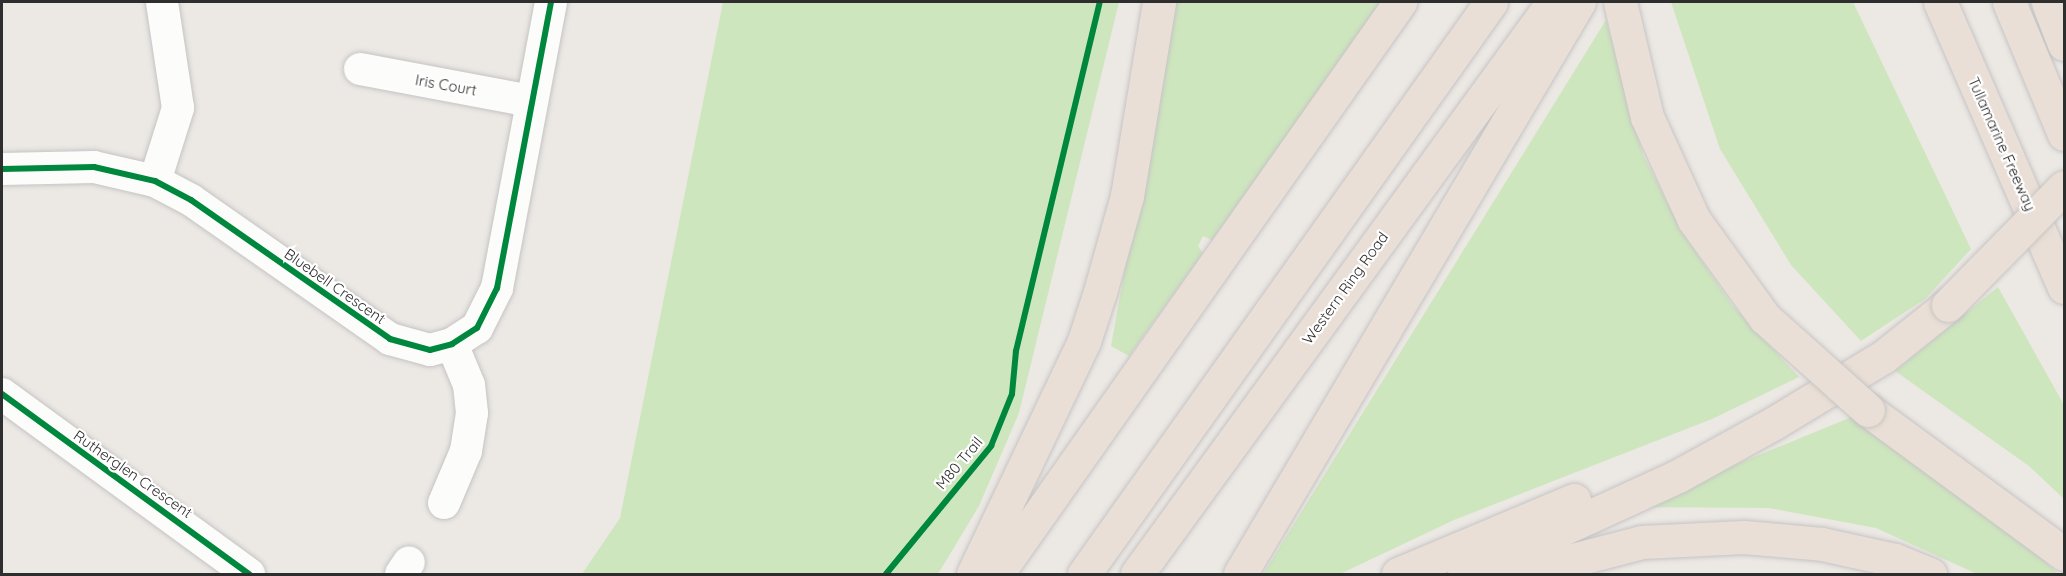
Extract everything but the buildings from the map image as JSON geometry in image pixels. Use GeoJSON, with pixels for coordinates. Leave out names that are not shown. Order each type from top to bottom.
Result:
{"type":"FeatureCollection","features":[{"type":"Feature","properties":{"kind":"highway"},"geometry":{"type":"LineString","coordinates":[[973,574],[1084,341],[1100,292],[1127,196],[1159,2]]}},
{"type":"Feature","properties":{"kind":"highway"},"geometry":{"type":"LineString","coordinates":[[997,574],[1400,2]]}},
{"type":"Feature","properties":{"kind":"highway"},"geometry":{"type":"LineString","coordinates":[[1084,574],[1491,2]]}},
{"type":"Feature","properties":{"kind":"highway","name":"Western Ring Road"},"geometry":{"type":"LineString","coordinates":[[1137,574],[1553,2]]}},
{"type":"Feature","properties":{"kind":"highway"},"geometry":{"type":"LineString","coordinates":[[1240,574],[1579,2]]}},
{"type":"Feature","properties":{"kind":"highway"},"geometry":{"type":"LineString","coordinates":[[1620,2],[1636,81],[1661,153],[1695,220],[1738,286],[1816,369],[2064,554]]}},
{"type":"Feature","properties":{"kind":"highway","name":"Tullamarine Freeway"},"geometry":{"type":"LineString","coordinates":[[1940,2],[2064,287]]}},
{"type":"Feature","properties":{"kind":"highway"},"geometry":{"type":"LineString","coordinates":[[2011,2],[2064,134]]}},
{"type":"Feature","properties":{"kind":"highway"},"geometry":{"type":"LineString","coordinates":[[2048,2],[2064,44]]}},
{"type":"Feature","properties":{"kind":"highway"},"geometry":{"type":"LineString","coordinates":[[1464,574],[1678,476],[1774,423],[1883,357],[1948,305],[2064,187]]}},
{"type":"Feature","properties":{"kind":"highway"},"geometry":{"type":"LineString","coordinates":[[1398,574],[1774,423]]}},
{"type":"Feature","properties":{"kind":"highway"},"geometry":{"type":"LineString","coordinates":[[1519,574],[1642,542],[1744,537],[1822,544],[1895,560],[1930,574]]}},
{"type":"Feature","properties":{"kind":"street"},"geometry":{"type":"LineString","coordinates":[[155,181],[178,108],[162,2]]}},
{"type":"Feature","properties":{"kind":"street","name":"Bluebell Crescent"},"geometry":{"type":"LineString","coordinates":[[2,169],[94,167],[155,181],[191,200],[390,339],[430,350],[452,344],[477,328],[490,309],[551,2]]}},
{"type":"Feature","properties":{"kind":"street","name":"Iris Court"},"geometry":{"type":"LineString","coordinates":[[360,69],[531,101]]}},
{"type":"Feature","properties":{"kind":"street","name":"Bluebell Crescent"},"geometry":{"type":"LineString","coordinates":[[2,185],[50,169]]}},
{"type":"Feature","properties":{"kind":"street"},"geometry":{"type":"LineString","coordinates":[[444,502],[466,452],[472,413],[468,384],[452,344]]}},
{"type":"Feature","properties":{"kind":"street","name":"Rutherglen Crescent"},"geometry":{"type":"LineString","coordinates":[[2,394],[249,574]]}},
{"type":"Feature","properties":{"kind":"green space"},"geometry":{"type":"Polygon","coordinates":[[[723,2],[1119,2],[1019,413],[979,506],[938,574],[582,574],[620,518],[723,2]]]}},
{"type":"Feature","properties":{"kind":"green space"},"geometry":{"type":"Polygon","coordinates":[[[1173,2],[1383,2],[1212,240],[1203,236],[1198,246],[1203,253],[1129,356],[1111,346],[1173,2]]]}},
{"type":"Feature","properties":{"kind":"green space"},"geometry":{"type":"Polygon","coordinates":[[[1671,2],[1853,2],[1971,249],[1925,299],[1861,341],[1791,265],[1720,149],[1671,2]]]}},
{"type":"Feature","properties":{"kind":"green space"},"geometry":{"type":"Polygon","coordinates":[[[1606,20],[1643,155],[1684,235],[1732,305],[1799,377],[1712,419],[1454,520],[1340,574],[1263,574],[1606,20]]]}},
{"type":"Feature","properties":{"kind":"green space"},"geometry":{"type":"Polygon","coordinates":[[[1998,287],[2064,405],[2064,499],[2029,466],[1895,371],[1998,287]]]}},
{"type":"Feature","properties":{"kind":"green space"},"geometry":{"type":"Polygon","coordinates":[[[1854,416],[2029,546],[2058,574],[1977,574],[1876,528],[1769,508],[1632,507],[1854,416]]]}},
{"type":"Feature","properties":{"kind":"cycle path"},"geometry":{"type":"LineString","coordinates":[[2,169],[94,167],[155,181],[191,200],[390,339],[430,350],[452,344],[477,328],[497,288],[551,2]]}},
{"type":"Feature","properties":{"kind":"cycle path","name":"M80 Trail"},"geometry":{"type":"LineString","coordinates":[[886,574],[991,446],[1012,394],[1016,351],[1100,2]]}},
{"type":"Feature","properties":{"kind":"cycle path"},"geometry":{"type":"LineString","coordinates":[[2,394],[249,574]]}}]}
